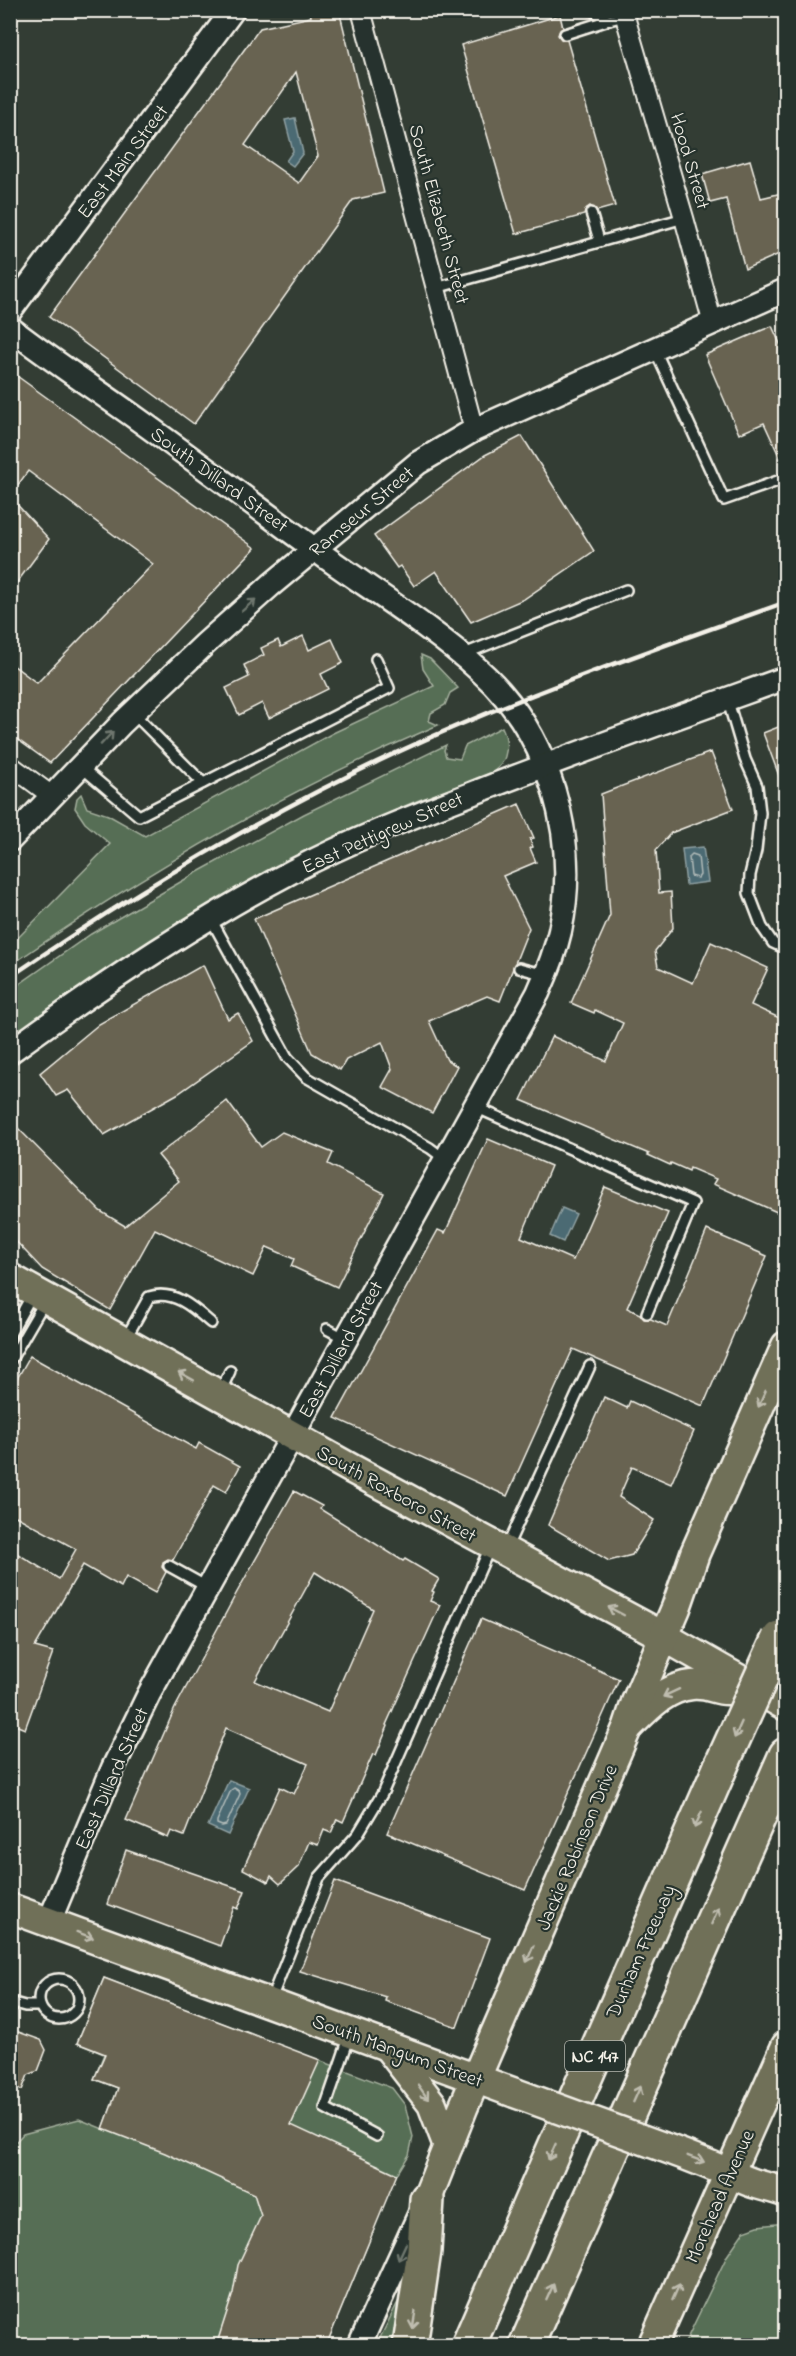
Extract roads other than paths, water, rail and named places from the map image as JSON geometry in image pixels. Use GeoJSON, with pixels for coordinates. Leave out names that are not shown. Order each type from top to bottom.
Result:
{"type":"FeatureCollection","features":[{"type":"Feature","properties":{"kind":"highway","name":"Durham Freeway"},"geometry":{"type":"LineString","coordinates":[[468,2346],[782,1630]]}},
{"type":"Feature","properties":{"kind":"highway","name":"NC 147"},"geometry":{"type":"LineString","coordinates":[[526,2346],[786,1755]]}},
{"type":"Feature","properties":{"kind":"highway"},"geometry":{"type":"LineString","coordinates":[[410,2346],[424,2251],[427,2199]]}},
{"type":"Feature","properties":{"kind":"main road","name":"South Roxboro Street"},"geometry":{"type":"LineString","coordinates":[[30,1289],[124,1341],[224,1383],[292,1435],[497,1549],[663,1636],[786,1706]]}},
{"type":"Feature","properties":{"kind":"main road","name":"Jackie Robinson Drive"},"geometry":{"type":"LineString","coordinates":[[427,2199],[476,2078],[628,1726],[676,1608],[695,1553],[786,1346]]}},
{"type":"Feature","properties":{"kind":"main road"},"geometry":{"type":"LineString","coordinates":[[628,1726],[652,1703],[672,1690],[692,1685],[731,1692],[747,1684]]}},
{"type":"Feature","properties":{"kind":"main road","name":"South Mangum Street"},"geometry":{"type":"LineString","coordinates":[[10,1908],[728,2171],[748,2181],[786,2193]]}},
{"type":"Feature","properties":{"kind":"main road"},"geometry":{"type":"LineString","coordinates":[[387,2046],[432,2104],[448,2146]]}},
{"type":"Feature","properties":{"kind":"main road","name":"Morehead Avenue"},"geometry":{"type":"LineString","coordinates":[[652,2346],[728,2171],[786,2046]]}},
{"type":"Feature","properties":{"kind":"street","name":"East Main Street"},"geometry":{"type":"LineString","coordinates":[[10,311],[233,10]]}},
{"type":"Feature","properties":{"kind":"street","name":"South Elizabeth Street"},"geometry":{"type":"LineString","coordinates":[[361,10],[474,430]]}},
{"type":"Feature","properties":{"kind":"street","name":"Hood Street"},"geometry":{"type":"LineString","coordinates":[[619,16],[684,218],[712,324]]}},
{"type":"Feature","properties":{"kind":"street","name":"Ramseur Street"},"geometry":{"type":"LineString","coordinates":[[10,840],[132,713],[205,644],[418,463],[474,430],[784,294]]}},
{"type":"Feature","properties":{"kind":"street","name":"South Dillard Street"},"geometry":{"type":"LineString","coordinates":[[10,328],[440,637],[482,672],[509,704],[546,764]]}},
{"type":"Feature","properties":{"kind":"street","name":"East Pettigrew Street"},"geometry":{"type":"LineString","coordinates":[[10,1052],[80,1000],[284,876],[325,856],[393,824],[546,764],[786,678]]}},
{"type":"Feature","properties":{"kind":"street","name":"East Dillard Street"},"geometry":{"type":"LineString","coordinates":[[49,1922],[113,1768],[149,1694],[292,1435],[337,1334],[446,1160],[518,1031],[546,975],[560,932],[566,872],[563,837],[546,764]]}},
{"type":"Feature","properties":{"kind":"street"},"geometry":{"type":"LineString","coordinates":[[10,765],[52,796]]}},
{"type":"Feature","properties":{"kind":"street","name":"Jackie Robinson Drive"},"geometry":{"type":"LineString","coordinates":[[359,2346],[427,2199]]}},
{"type":"Feature","properties":{"kind":"lane"},"geometry":{"type":"LineString","coordinates":[[591,10],[619,16]]}},
{"type":"Feature","properties":{"kind":"lane"},"geometry":{"type":"LineString","coordinates":[[565,34],[619,16]]}},
{"type":"Feature","properties":{"kind":"lane"},"geometry":{"type":"LineString","coordinates":[[591,213],[599,240]]}},
{"type":"Feature","properties":{"kind":"lane"},"geometry":{"type":"LineString","coordinates":[[436,288],[599,240],[684,218]]}},
{"type":"Feature","properties":{"kind":"lane"},"geometry":{"type":"LineString","coordinates":[[655,350],[724,500],[786,478]]}},
{"type":"Feature","properties":{"kind":"lane"},"geometry":{"type":"LineString","coordinates":[[462,655],[626,590]]}},
{"type":"Feature","properties":{"kind":"lane"},"geometry":{"type":"LineString","coordinates":[[80,766],[139,816],[389,688],[376,659]]}},
{"type":"Feature","properties":{"kind":"lane"},"geometry":{"type":"LineString","coordinates":[[727,698],[745,759],[757,786],[760,813],[749,892],[762,927],[773,943],[786,949]]}},
{"type":"Feature","properties":{"kind":"lane"},"geometry":{"type":"LineString","coordinates":[[132,713],[203,783]]}},
{"type":"Feature","properties":{"kind":"lane"},"geometry":{"type":"LineString","coordinates":[[211,919],[287,1057],[306,1077],[430,1148],[446,1160]]}},
{"type":"Feature","properties":{"kind":"lane"},"geometry":{"type":"LineString","coordinates":[[519,968],[546,975]]}},
{"type":"Feature","properties":{"kind":"lane"},"geometry":{"type":"LineString","coordinates":[[475,1107],[693,1203],[647,1313]]}},
{"type":"Feature","properties":{"kind":"lane"},"geometry":{"type":"LineString","coordinates":[[10,1334],[30,1289]]}},
{"type":"Feature","properties":{"kind":"lane"},"geometry":{"type":"LineString","coordinates":[[10,1361],[30,1289]]}},
{"type":"Feature","properties":{"kind":"lane"},"geometry":{"type":"LineString","coordinates":[[124,1341],[149,1297],[157,1295],[186,1302],[211,1323]]}},
{"type":"Feature","properties":{"kind":"lane"},"geometry":{"type":"LineString","coordinates":[[270,2002],[320,1878],[358,1834],[382,1794],[497,1549],[590,1366]]}},
{"type":"Feature","properties":{"kind":"lane"},"geometry":{"type":"LineString","coordinates":[[170,1566],[207,1587]]}},
{"type":"Feature","properties":{"kind":"lane"},"geometry":{"type":"LineString","coordinates":[[54,1980],[67,1981],[73,1985],[79,1996],[76,2009],[67,2018],[48,2016],[40,2006],[40,1992],[48,1982],[54,1980]]}},
{"type":"Feature","properties":{"kind":"lane"},"geometry":{"type":"LineString","coordinates":[[10,2002],[25,2006],[40,2006]]}},
{"type":"Feature","properties":{"kind":"lane"},"geometry":{"type":"LineString","coordinates":[[351,2032],[325,2108],[377,2136]]}},
{"type":"Feature","properties":{"kind":"water"},"geometry":{"type":"Polygon","coordinates":[[[295,118],[303,153],[293,166],[286,161],[293,151],[285,120],[295,118]]]}},
{"type":"Feature","properties":{"kind":"water"},"geometry":{"type":"Polygon","coordinates":[[[703,847],[708,882],[686,885],[682,849],[703,847]]]}},
{"type":"Feature","properties":{"kind":"water"},"geometry":{"type":"Polygon","coordinates":[[[562,1208],[576,1214],[563,1242],[550,1236],[562,1208]]]}},
{"type":"Feature","properties":{"kind":"water"},"geometry":{"type":"Polygon","coordinates":[[[229,1780],[249,1788],[228,1835],[208,1826],[229,1780]]]}},
{"type":"Feature","properties":{"kind":"railway"},"geometry":{"type":"LineString","coordinates":[[10,977],[103,915],[199,857],[347,776],[445,731],[542,691],[786,602]]}}]}
